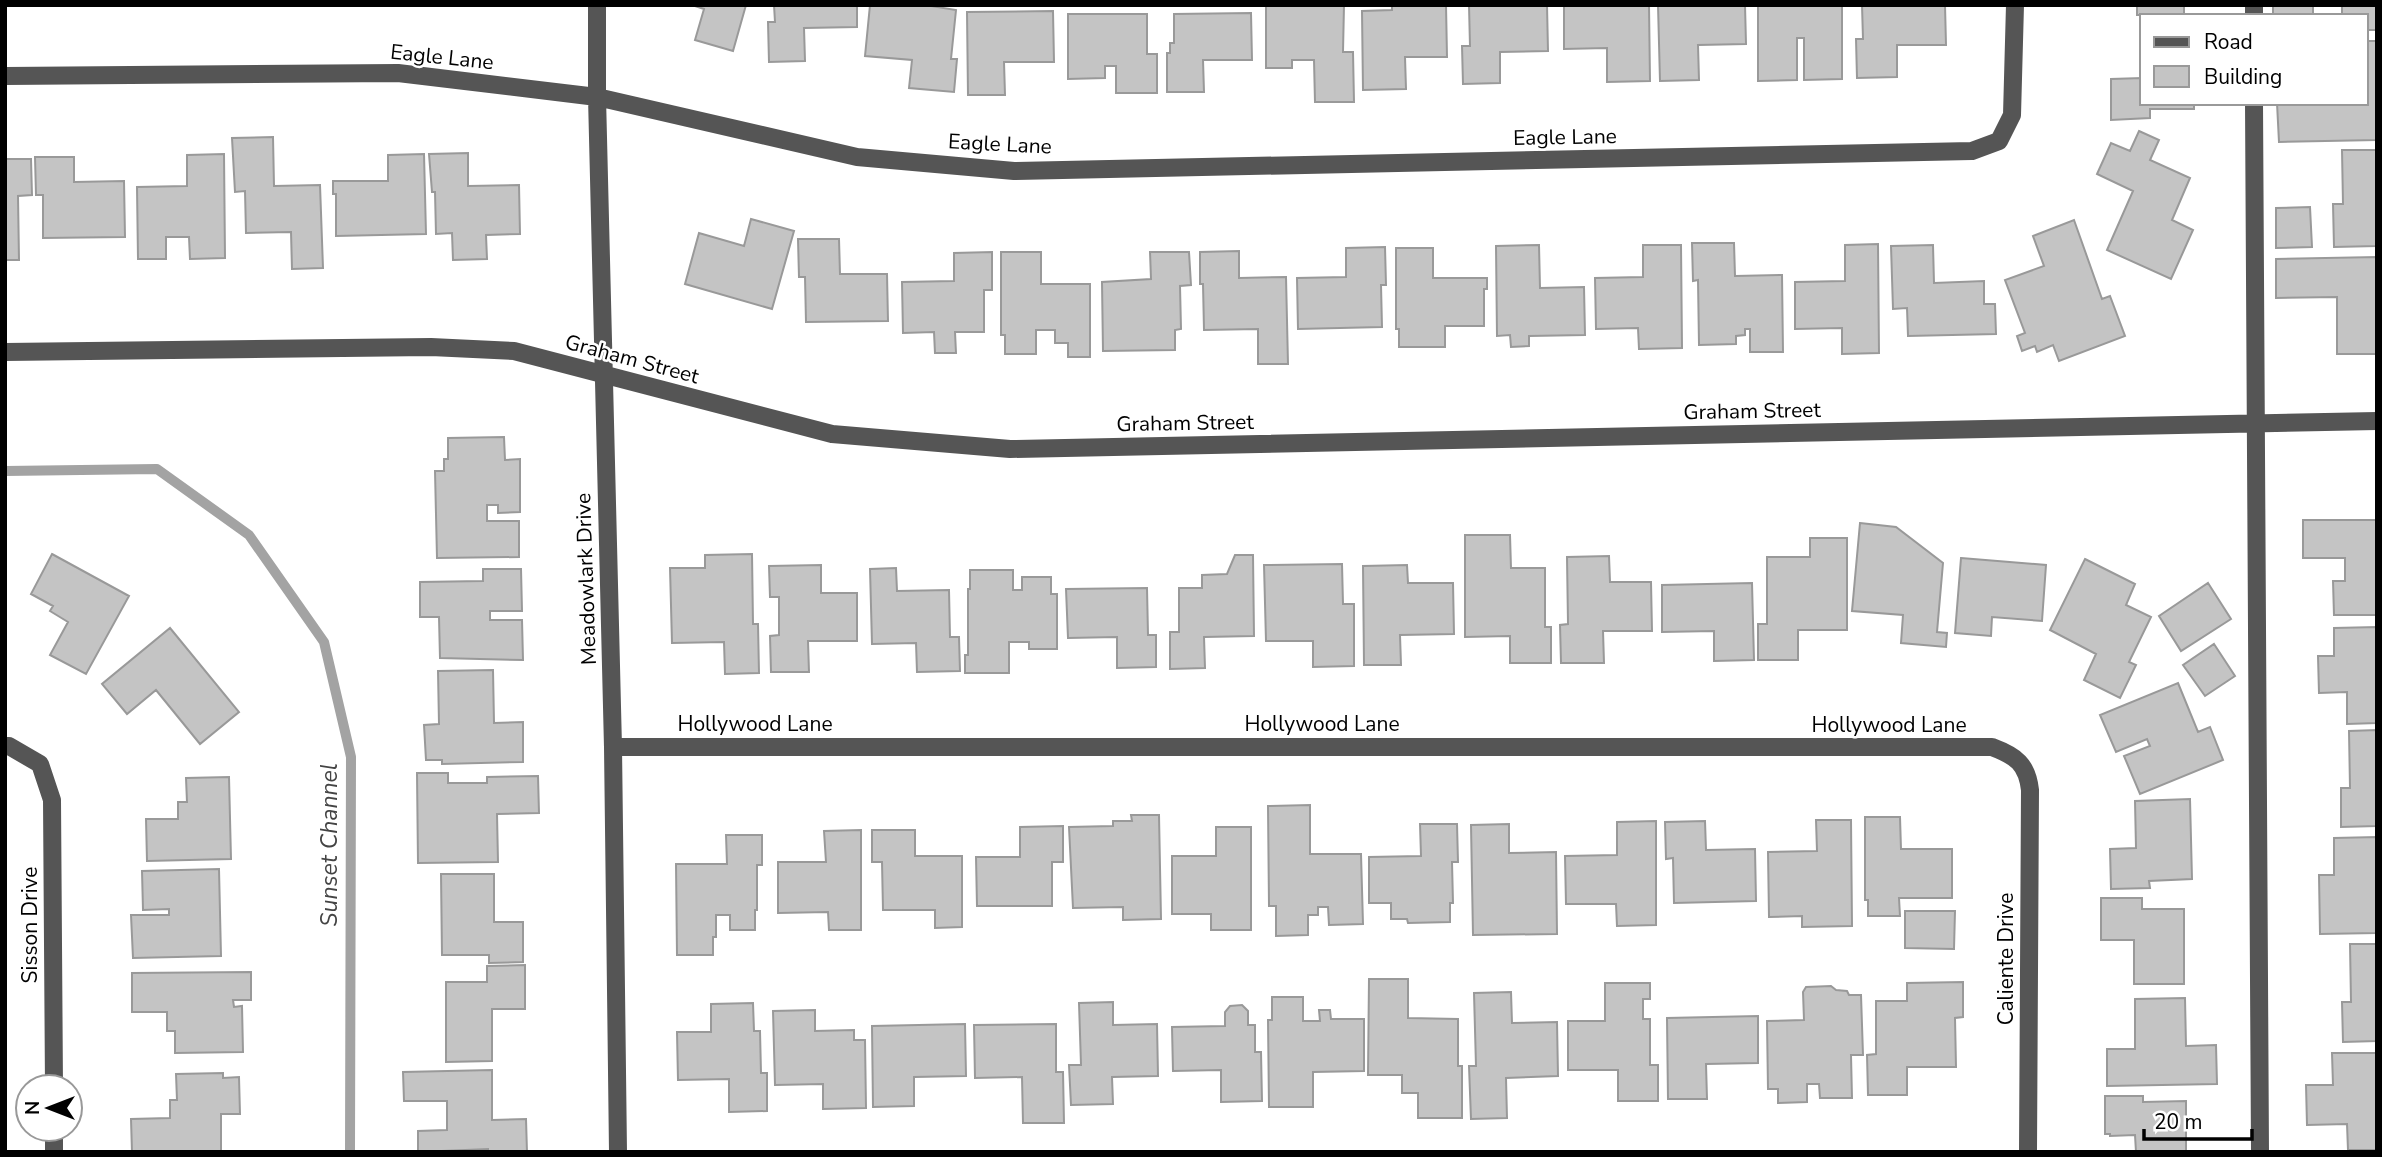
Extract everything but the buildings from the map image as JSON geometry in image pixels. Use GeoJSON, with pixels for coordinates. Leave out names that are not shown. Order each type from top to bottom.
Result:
{"type":"FeatureCollection","features":[{"type":"Feature","properties":{"kind":"street","name":"Meadowlark Drive"},"geometry":{"type":"LineString","coordinates":[[597,5],[613,747],[618,1152]]}},
{"type":"Feature","properties":{"kind":"street","name":"Eagle Lane"},"geometry":{"type":"LineString","coordinates":[[5,76],[398,73],[597,97],[857,157],[1014,171],[1972,151],[1999,141],[2012,115],[2015,5]]}},
{"type":"Feature","properties":{"kind":"street"},"geometry":{"type":"LineString","coordinates":[[2255,105],[2260,1152]]}},
{"type":"Feature","properties":{"kind":"street","name":"Graham Street"},"geometry":{"type":"LineString","coordinates":[[5,352],[431,347],[514,351],[831,434],[1010,449],[2377,421]]}},
{"type":"Feature","properties":{"kind":"street","name":"Sisson Drive"},"geometry":{"type":"LineString","coordinates":[[5,746],[40,764],[52,800],[54,1073]]}},
{"type":"Feature","properties":{"kind":"street","name":"Hollywood Lane"},"geometry":{"type":"LineString","coordinates":[[613,747],[1992,747],[2010,755],[2025,768]]}},
{"type":"Feature","properties":{"kind":"street","name":"Caliente Drive"},"geometry":{"type":"LineString","coordinates":[[2025,768],[2030,790],[2028,1152]]}},
{"type":"Feature","properties":{"kind":"waterway","name":"Sunset Channel"},"geometry":{"type":"LineString","coordinates":[[5,471],[157,469],[249,535],[324,642],[351,757],[350,1152]]}}]}
